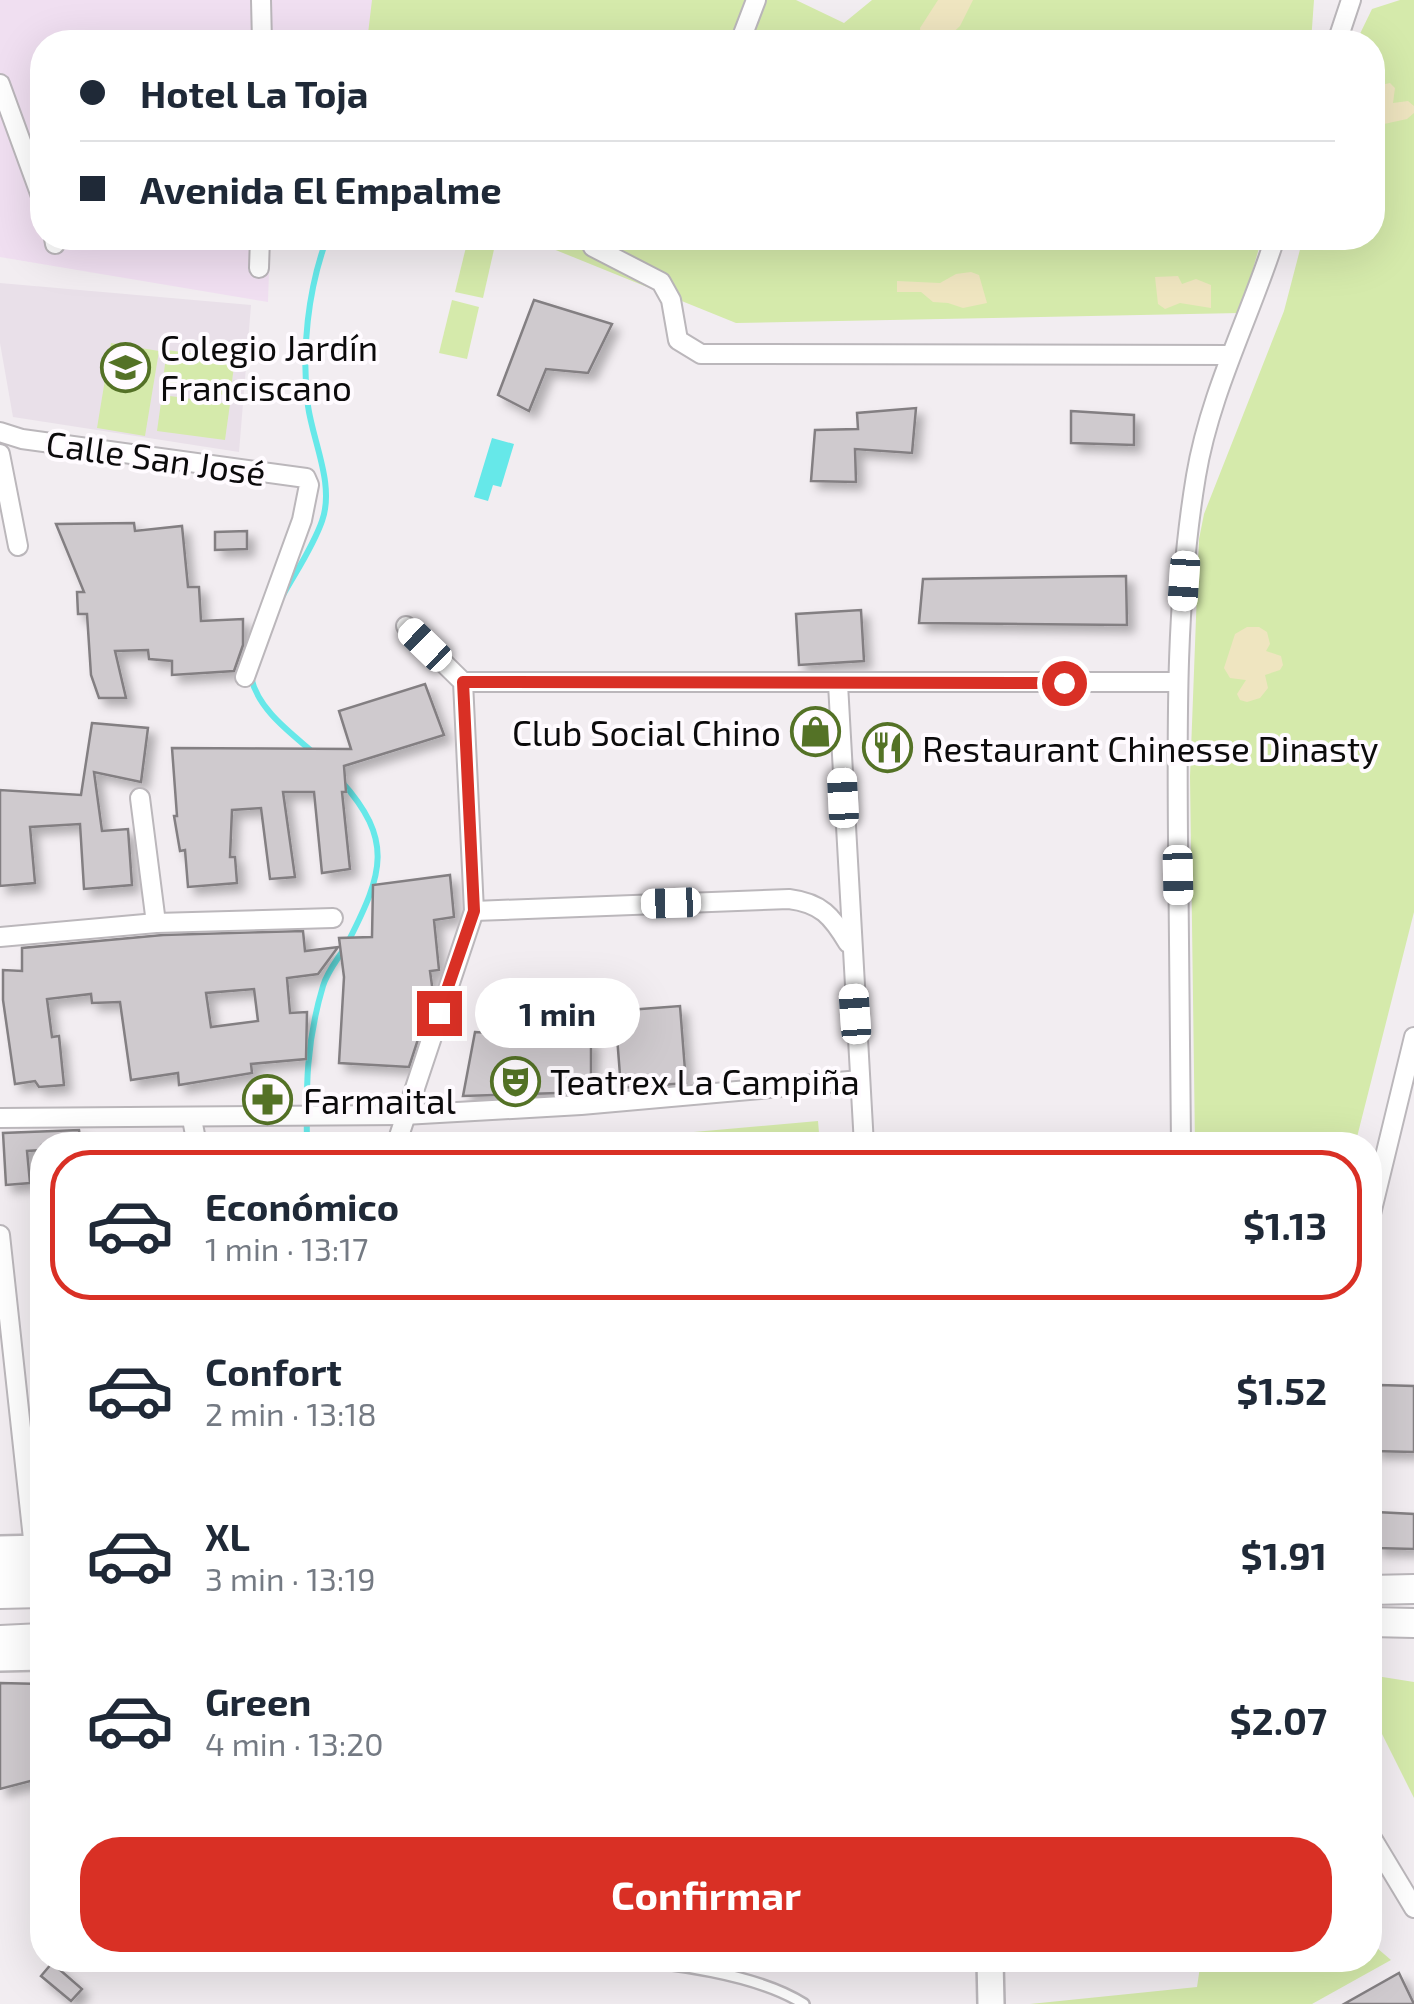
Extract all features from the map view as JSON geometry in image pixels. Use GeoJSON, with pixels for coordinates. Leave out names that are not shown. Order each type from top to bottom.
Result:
{"type":"FeatureCollection","features":[{"type":"Feature","properties":{"kind":"main road"},"geometry":{"type":"LineString","coordinates":[[0,1550],[30,1554]]}},
{"type":"Feature","properties":{"kind":"main road"},"geometry":{"type":"LineString","coordinates":[[0,1570],[30,1559]]}},
{"type":"Feature","properties":{"kind":"main road"},"geometry":{"type":"LineString","coordinates":[[1382,1590],[1414,1589]]}},
{"type":"Feature","properties":{"kind":"main road"},"geometry":{"type":"LineString","coordinates":[[0,1594],[30,1593]]}},
{"type":"Feature","properties":{"kind":"main road"},"geometry":{"type":"LineString","coordinates":[[1382,1622],[1414,1623]]}},
{"type":"Feature","properties":{"kind":"main road"},"geometry":{"type":"LineString","coordinates":[[0,1624],[30,1623]]}},
{"type":"Feature","properties":{"kind":"main road"},"geometry":{"type":"LineString","coordinates":[[0,1640],[30,1639]]}},
{"type":"Feature","properties":{"kind":"main road"},"geometry":{"type":"LineString","coordinates":[[0,1658],[30,1657]]}},
{"type":"Feature","properties":{"kind":"main road"},"geometry":{"type":"LineString","coordinates":[[990,1972],[990,2004]]}},
{"type":"Feature","properties":{"kind":"street"},"geometry":{"type":"LineString","coordinates":[[260,0],[261,30]]}},
{"type":"Feature","properties":{"kind":"street"},"geometry":{"type":"LineString","coordinates":[[745,30],[756,0]]}},
{"type":"Feature","properties":{"kind":"street"},"geometry":{"type":"LineString","coordinates":[[1341,30],[1351,0]]}},
{"type":"Feature","properties":{"kind":"street"},"geometry":{"type":"LineString","coordinates":[[0,84],[30,166]]}},
{"type":"Feature","properties":{"kind":"street"},"geometry":{"type":"LineString","coordinates":[[259,268],[260,250]]}},
{"type":"Feature","properties":{"kind":"street"},"geometry":{"type":"LineString","coordinates":[[600,250],[661,282],[671,300],[678,340],[701,354],[1230,355]]}},
{"type":"Feature","properties":{"kind":"street"},"geometry":{"type":"LineString","coordinates":[[1181,1132],[1176,682],[1186,547],[1197,472],[1230,355],[1256,297],[1271,250]]}},
{"type":"Feature","properties":{"kind":"street","name":"Calle San José"},"geometry":{"type":"LineString","coordinates":[[0,432],[22,439],[303,477],[309,485],[302,520],[245,676]]}},
{"type":"Feature","properties":{"kind":"street"},"geometry":{"type":"LineString","coordinates":[[0,454],[18,546]]}},
{"type":"Feature","properties":{"kind":"street"},"geometry":{"type":"LineString","coordinates":[[399,1132],[474,911],[463,682],[406,626]]}},
{"type":"Feature","properties":{"kind":"street"},"geometry":{"type":"LineString","coordinates":[[463,682],[1176,682]]}},
{"type":"Feature","properties":{"kind":"street"},"geometry":{"type":"LineString","coordinates":[[838,684],[863,1132]]}},
{"type":"Feature","properties":{"kind":"street"},"geometry":{"type":"LineString","coordinates":[[140,798],[156,923]]}},
{"type":"Feature","properties":{"kind":"street"},"geometry":{"type":"LineString","coordinates":[[474,911],[789,899],[812,902],[832,916],[850,948]]}},
{"type":"Feature","properties":{"kind":"street"},"geometry":{"type":"LineString","coordinates":[[0,936],[156,923],[332,918]]}},
{"type":"Feature","properties":{"kind":"street"},"geometry":{"type":"LineString","coordinates":[[1382,1169],[1414,1037]]}},
{"type":"Feature","properties":{"kind":"street"},"geometry":{"type":"LineString","coordinates":[[0,1118],[404,1115],[860,1080]]}},
{"type":"Feature","properties":{"kind":"street"},"geometry":{"type":"LineString","coordinates":[[192,1118],[195,1132]]}},
{"type":"Feature","properties":{"kind":"street"},"geometry":{"type":"LineString","coordinates":[[0,1235],[30,1475]]}},
{"type":"Feature","properties":{"kind":"street"},"geometry":{"type":"LineString","coordinates":[[1382,1854],[1414,1908]]}},
{"type":"Feature","properties":{"kind":"lane"},"geometry":{"type":"LineString","coordinates":[[704,1972],[779,1988],[804,2004]]}},
{"type":"Feature","properties":{"kind":"shaded area"},"geometry":{"type":"Polygon","coordinates":[[[0,0],[383,0],[384,30],[30,30],[30,250],[270,250],[268,302],[0,257],[0,0]]]}},
{"type":"Feature","properties":{"kind":"shaded area","name":"Colegio Jardín Franciscano"},"geometry":{"type":"Polygon","coordinates":[[[0,283],[251,305],[239,452],[13,417],[0,343],[0,283]]]}},
{"type":"Feature","properties":{"kind":"green space"},"geometry":{"type":"Polygon","coordinates":[[[372,0],[796,0],[844,23],[872,0],[1314,0],[1312,30],[368,30],[372,0]]]}},
{"type":"Feature","properties":{"kind":"green space"},"geometry":{"type":"Polygon","coordinates":[[[1414,0],[1414,912],[1358,1132],[1195,1132],[1190,777],[1199,539],[1204,514],[1284,311],[1300,250],[1385,250],[1385,30],[1362,30],[1372,9],[1414,0]]]}},
{"type":"Feature","properties":{"kind":"green space"},"geometry":{"type":"Polygon","coordinates":[[[465,250],[494,250],[483,298],[455,292],[465,250]]]}},
{"type":"Feature","properties":{"kind":"green space"},"geometry":{"type":"Polygon","coordinates":[[[556,250],[1258,250],[1240,313],[736,323],[556,250]]]}},
{"type":"Feature","properties":{"kind":"green space"},"geometry":{"type":"Polygon","coordinates":[[[452,300],[479,307],[467,359],[439,353],[452,300]]]}},
{"type":"Feature","properties":{"kind":"green space"},"geometry":{"type":"Polygon","coordinates":[[[111,343],[159,351],[145,436],[97,428],[111,343]]]}},
{"type":"Feature","properties":{"kind":"green space"},"geometry":{"type":"Polygon","coordinates":[[[167,350],[235,359],[230,396],[162,386],[167,350]]]}},
{"type":"Feature","properties":{"kind":"green space"},"geometry":{"type":"Polygon","coordinates":[[[162,395],[230,404],[225,440],[157,431],[162,395]]]}},
{"type":"Feature","properties":{"kind":"green space"},"geometry":{"type":"Polygon","coordinates":[[[818,1121],[819,1132],[694,1132],[818,1121]]]}},
{"type":"Feature","properties":{"kind":"green space"},"geometry":{"type":"Polygon","coordinates":[[[1382,1677],[1414,1682],[1414,1798],[1382,1734],[1382,1677]]]}},
{"type":"Feature","properties":{"kind":"green space"},"geometry":{"type":"Polygon","coordinates":[[[1199,1972],[1369,1972],[1312,2004],[1030,2004],[1197,1987],[1199,1972]]]}},
{"type":"Feature","properties":{"kind":"sand"},"geometry":{"type":"Polygon","coordinates":[[[938,0],[973,0],[956,30],[920,28],[938,0]]]}},
{"type":"Feature","properties":{"kind":"sand"},"geometry":{"type":"Polygon","coordinates":[[[1385,84],[1395,88],[1393,103],[1408,101],[1414,106],[1414,113],[1407,119],[1385,124],[1385,84]]]}},
{"type":"Feature","properties":{"kind":"sand"},"geometry":{"type":"Polygon","coordinates":[[[956,274],[979,275],[987,303],[963,308],[933,302],[921,292],[897,292],[897,281],[940,283],[956,274]]]}},
{"type":"Feature","properties":{"kind":"sand"},"geometry":{"type":"Polygon","coordinates":[[[1178,276],[1182,284],[1196,279],[1211,285],[1211,308],[1180,303],[1165,309],[1158,304],[1155,277],[1178,276]]]}},
{"type":"Feature","properties":{"kind":"sand"},"geometry":{"type":"Polygon","coordinates":[[[1247,627],[1267,632],[1270,644],[1266,651],[1281,656],[1283,665],[1265,675],[1268,688],[1260,698],[1247,702],[1237,694],[1246,680],[1230,678],[1224,668],[1235,634],[1247,627]]]}},
{"type":"Feature","properties":{"kind":"water"},"geometry":{"type":"Polygon","coordinates":[[[492,438],[514,444],[501,487],[493,485],[488,501],[474,497],[492,438]]]}},
{"type":"Feature","properties":{"kind":"building"},"geometry":{"type":"Polygon","coordinates":[[[534,300],[612,324],[588,373],[546,369],[529,411],[498,395],[534,300]]]}},
{"type":"Feature","properties":{"kind":"building"},"geometry":{"type":"Polygon","coordinates":[[[916,408],[912,453],[855,449],[856,482],[811,481],[815,430],[858,429],[857,413],[916,408]]]}},
{"type":"Feature","properties":{"kind":"building"},"geometry":{"type":"Polygon","coordinates":[[[1071,411],[1134,415],[1134,445],[1071,443],[1071,411]]]}},
{"type":"Feature","properties":{"kind":"building"},"geometry":{"type":"Polygon","coordinates":[[[134,523],[135,531],[182,526],[188,587],[199,587],[201,621],[243,619],[243,645],[234,671],[172,675],[172,661],[149,659],[148,650],[115,651],[126,698],[99,698],[91,675],[87,614],[78,614],[77,592],[84,592],[56,524],[134,523]]]}},
{"type":"Feature","properties":{"kind":"building"},"geometry":{"type":"Polygon","coordinates":[[[247,531],[247,549],[215,550],[215,532],[247,531]]]}},
{"type":"Feature","properties":{"kind":"building"},"geometry":{"type":"Polygon","coordinates":[[[1126,576],[1127,625],[919,623],[923,579],[1126,576]]]}},
{"type":"Feature","properties":{"kind":"building"},"geometry":{"type":"Polygon","coordinates":[[[861,610],[864,661],[799,665],[796,614],[861,610]]]}},
{"type":"Feature","properties":{"kind":"building"},"geometry":{"type":"Polygon","coordinates":[[[425,684],[444,735],[344,766],[346,792],[342,792],[350,869],[322,873],[314,792],[283,792],[295,877],[270,879],[261,808],[232,810],[230,857],[235,857],[237,883],[188,887],[185,850],[180,851],[174,816],[172,748],[351,749],[339,711],[425,684]]]}},
{"type":"Feature","properties":{"kind":"building"},"geometry":{"type":"Polygon","coordinates":[[[92,723],[148,728],[141,782],[94,772],[102,831],[128,829],[132,885],[84,889],[80,824],[30,827],[35,883],[0,886],[0,790],[81,795],[92,723]]]}},
{"type":"Feature","properties":{"kind":"building"},"geometry":{"type":"Polygon","coordinates":[[[450,875],[454,917],[434,920],[439,970],[430,971],[433,993],[409,1067],[339,1063],[344,977],[339,938],[372,937],[373,885],[450,875]]]}},
{"type":"Feature","properties":{"kind":"building"},"geometry":{"type":"Polygon","coordinates":[[[303,931],[305,951],[338,947],[318,974],[287,978],[290,1013],[307,1012],[306,1059],[251,1064],[252,1073],[179,1085],[178,1073],[131,1080],[120,1002],[92,1003],[91,994],[47,999],[52,1037],[59,1036],[64,1085],[39,1087],[35,1081],[15,1084],[3,1000],[3,970],[22,971],[22,948],[163,935],[303,931]],[[254,989],[206,993],[211,1027],[258,1021],[254,989]]]}},
{"type":"Feature","properties":{"kind":"building"},"geometry":{"type":"Polygon","coordinates":[[[680,1006],[686,1083],[621,1088],[615,1011],[680,1006]]]}},
{"type":"Feature","properties":{"kind":"building"},"geometry":{"type":"Polygon","coordinates":[[[475,1032],[591,1040],[591,1092],[463,1096],[475,1032]]]}},
{"type":"Feature","properties":{"kind":"building"},"geometry":{"type":"Polygon","coordinates":[[[79,1130],[79,1132],[30,1132],[30,1183],[6,1185],[3,1133],[79,1130]]]}},
{"type":"Feature","properties":{"kind":"building"},"geometry":{"type":"Polygon","coordinates":[[[1382,1385],[1414,1386],[1414,1452],[1382,1451],[1382,1385]]]}},
{"type":"Feature","properties":{"kind":"building"},"geometry":{"type":"Polygon","coordinates":[[[1382,1512],[1414,1514],[1414,1549],[1382,1548],[1382,1512]]]}},
{"type":"Feature","properties":{"kind":"building"},"geometry":{"type":"Polygon","coordinates":[[[0,1683],[30,1684],[30,1781],[0,1789],[0,1683]]]}},
{"type":"Feature","properties":{"kind":"building"},"geometry":{"type":"Polygon","coordinates":[[[44,1972],[62,1972],[82,1989],[71,2001],[41,1976],[44,1972]]]}},
{"type":"Feature","properties":{"kind":"building"},"geometry":{"type":"Polygon","coordinates":[[[1399,1973],[1414,2004],[1344,2004],[1399,1973]]]}},
{"type":"Feature","properties":{"kind":"waterway"},"geometry":{"type":"LineString","coordinates":[[282,597],[314,540],[325,507],[325,478],[308,406],[305,364],[311,299],[323,250]]}},
{"type":"Feature","properties":{"kind":"waterway"},"geometry":{"type":"LineString","coordinates":[[251,677],[268,710],[315,754]]}},
{"type":"Feature","properties":{"kind":"waterway"},"geometry":{"type":"LineString","coordinates":[[307,1132],[308,1065],[317,1007],[325,980],[370,895],[378,858],[369,821],[341,781]]}},
{"type":"Feature","properties":{"kind":"place","name":"Colegio Jardín Franciscano"},"geometry":{"type":"Point","coordinates":[125,367]}},
{"type":"Feature","properties":{"kind":"place","name":"Club Social Chino"},"geometry":{"type":"Point","coordinates":[816,732]}},
{"type":"Feature","properties":{"kind":"place","name":"Restaurant Chinesse Dinasty"},"geometry":{"type":"Point","coordinates":[887,748]}},
{"type":"Feature","properties":{"kind":"place","name":"Teatrex La Campiña"},"geometry":{"type":"Point","coordinates":[515,1081]}},
{"type":"Feature","properties":{"kind":"place","name":"Farmaital"},"geometry":{"type":"Point","coordinates":[268,1100]}},
{"type":"Feature","properties":{"kind":"route"},"geometry":{"type":"LineString","coordinates":[[439,1013],[474,911],[463,682],[1064,683]]}}]}
